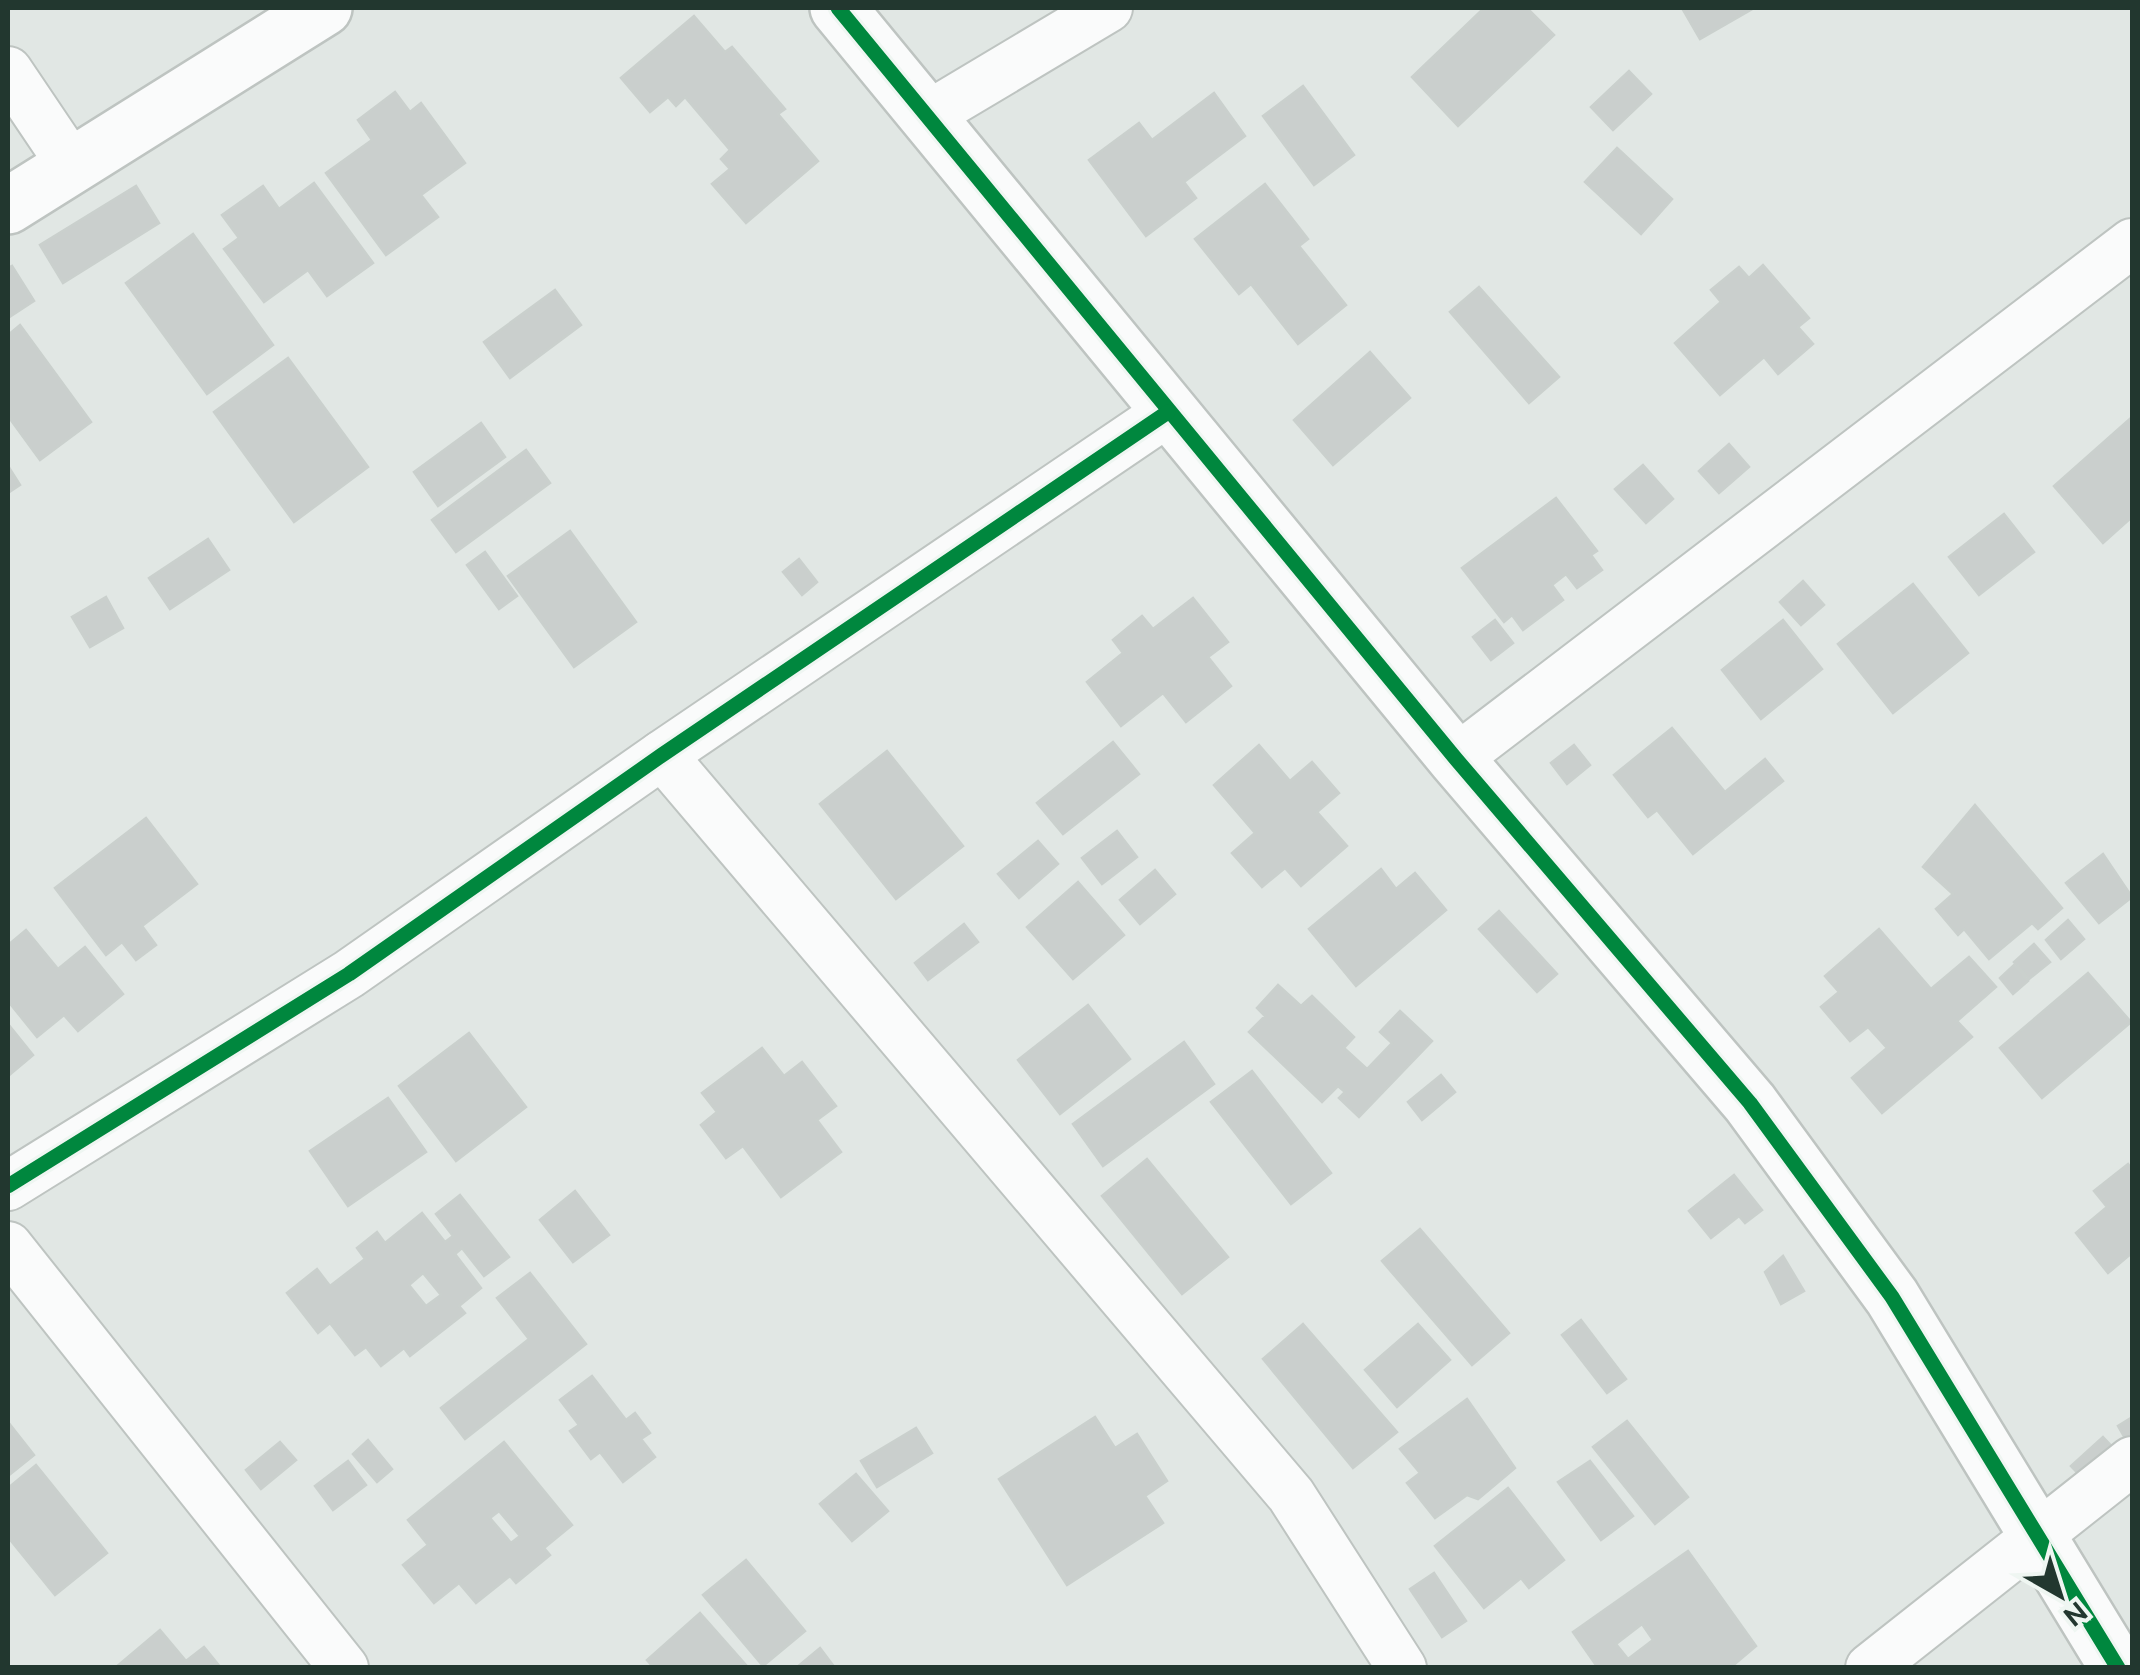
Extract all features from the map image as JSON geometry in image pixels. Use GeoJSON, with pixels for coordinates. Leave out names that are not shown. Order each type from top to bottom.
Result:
{"type":"FeatureCollection","features":[{"type":"Feature","properties":{"kind":"street"},"geometry":{"type":"LineString","coordinates":[[8,206],[70,163],[324,8]]}},
{"type":"Feature","properties":{"kind":"street"},"geometry":{"type":"LineString","coordinates":[[838,8],[1456,759],[1750,1103],[1892,1297],[2118,1668]]}},
{"type":"Feature","properties":{"kind":"street"},"geometry":{"type":"LineString","coordinates":[[927,116],[1108,8]]}},
{"type":"Feature","properties":{"kind":"street"},"geometry":{"type":"LineString","coordinates":[[8,71],[70,163]]}},
{"type":"Feature","properties":{"kind":"street"},"geometry":{"type":"LineString","coordinates":[[1456,759],[2132,243]]}},
{"type":"Feature","properties":{"kind":"street"},"geometry":{"type":"LineString","coordinates":[[8,1186],[349,974],[662,755],[1168,412]]}},
{"type":"Feature","properties":{"kind":"street"},"geometry":{"type":"LineString","coordinates":[[662,755],[1291,1495],[1402,1668]]}},
{"type":"Feature","properties":{"kind":"street"},"geometry":{"type":"LineString","coordinates":[[8,1246],[344,1668]]}},
{"type":"Feature","properties":{"kind":"street"},"geometry":{"type":"LineString","coordinates":[[1870,1668],[2132,1461]]}},
{"type":"Feature","properties":{"kind":"building"},"geometry":{"type":"Polygon","coordinates":[[[1484,8],[1527,8],[1554,35],[1458,126],[1412,77],[1484,8]]]}},
{"type":"Feature","properties":{"kind":"building"},"geometry":{"type":"Polygon","coordinates":[[[1682,8],[1754,8],[1700,39],[1682,8]]]}},
{"type":"Feature","properties":{"kind":"building"},"geometry":{"type":"Polygon","coordinates":[[[694,16],[725,52],[732,47],[785,109],[778,114],[818,161],[746,223],[712,184],[730,169],[721,159],[730,150],[685,97],[676,106],[668,97],[650,112],[621,78],[694,16]]]}},
{"type":"Feature","properties":{"kind":"building"},"geometry":{"type":"Polygon","coordinates":[[[1629,71],[1651,94],[1613,130],[1591,107],[1629,71]]]}},
{"type":"Feature","properties":{"kind":"building"},"geometry":{"type":"Polygon","coordinates":[[[1303,86],[1354,155],[1314,185],[1263,116],[1303,86]]]}},
{"type":"Feature","properties":{"kind":"building"},"geometry":{"type":"Polygon","coordinates":[[[395,92],[410,112],[421,103],[465,163],[421,195],[438,217],[386,255],[326,173],[372,140],[358,120],[395,92]]]}},
{"type":"Feature","properties":{"kind":"building"},"geometry":{"type":"Polygon","coordinates":[[[1214,93],[1245,136],[1184,182],[1196,198],[1146,236],[1089,160],[1139,123],[1152,140],[1214,93]]]}},
{"type":"Feature","properties":{"kind":"building"},"geometry":{"type":"Polygon","coordinates":[[[1617,148],[1672,199],[1641,234],[1585,182],[1617,148]]]}},
{"type":"Feature","properties":{"kind":"building"},"geometry":{"type":"Polygon","coordinates":[[[314,183],[373,263],[327,296],[308,270],[264,302],[224,249],[239,238],[222,215],[263,186],[279,209],[314,183]]]}},
{"type":"Feature","properties":{"kind":"building"},"geometry":{"type":"Polygon","coordinates":[[[1265,184],[1308,239],[1299,246],[1346,305],[1298,344],[1251,284],[1239,294],[1195,239],[1265,184]]]}},
{"type":"Feature","properties":{"kind":"building"},"geometry":{"type":"Polygon","coordinates":[[[136,186],[159,223],[63,283],[40,245],[136,186]]]}},
{"type":"Feature","properties":{"kind":"building"},"geometry":{"type":"Polygon","coordinates":[[[193,234],[273,345],[207,394],[126,283],[193,234]]]}},
{"type":"Feature","properties":{"kind":"building"},"geometry":{"type":"Polygon","coordinates":[[[1763,265],[1809,318],[1798,327],[1813,344],[1778,374],[1764,357],[1720,395],[1675,343],[1721,302],[1711,290],[1739,267],[1749,278],[1763,265]]]}},
{"type":"Feature","properties":{"kind":"building"},"geometry":{"type":"Polygon","coordinates":[[[12,266],[34,301],[8,318],[8,268],[12,266]]]}},
{"type":"Feature","properties":{"kind":"building"},"geometry":{"type":"Polygon","coordinates":[[[1479,287],[1559,377],[1529,403],[1450,312],[1479,287]]]}},
{"type":"Feature","properties":{"kind":"building"},"geometry":{"type":"Polygon","coordinates":[[[555,290],[581,325],[510,378],[484,342],[555,290]]]}},
{"type":"Feature","properties":{"kind":"building"},"geometry":{"type":"Polygon","coordinates":[[[20,325],[91,422],[40,460],[8,416],[8,335],[20,325]]]}},
{"type":"Feature","properties":{"kind":"building"},"geometry":{"type":"Polygon","coordinates":[[[1370,352],[1410,398],[1333,465],[1294,420],[1370,352]]]}},
{"type":"Feature","properties":{"kind":"building"},"geometry":{"type":"Polygon","coordinates":[[[288,358],[368,467],[294,522],[214,412],[288,358]]]}},
{"type":"Feature","properties":{"kind":"building"},"geometry":{"type":"Polygon","coordinates":[[[2132,417],[2132,517],[2103,543],[2054,486],[2132,417]]]}},
{"type":"Feature","properties":{"kind":"building"},"geometry":{"type":"Polygon","coordinates":[[[481,423],[505,457],[438,506],[414,472],[481,423]]]}},
{"type":"Feature","properties":{"kind":"building"},"geometry":{"type":"Polygon","coordinates":[[[1729,444],[1749,467],[1719,493],[1699,471],[1729,444]]]}},
{"type":"Feature","properties":{"kind":"building"},"geometry":{"type":"Polygon","coordinates":[[[526,450],[550,483],[456,552],[432,520],[526,450]]]}},
{"type":"Feature","properties":{"kind":"building"},"geometry":{"type":"Polygon","coordinates":[[[1643,465],[1673,499],[1646,523],[1615,489],[1643,465]]]}},
{"type":"Feature","properties":{"kind":"building"},"geometry":{"type":"Polygon","coordinates":[[[8,466],[20,485],[8,493],[8,466]]]}},
{"type":"Feature","properties":{"kind":"building"},"geometry":{"type":"Polygon","coordinates":[[[1556,498],[1597,551],[1591,555],[1602,570],[1577,588],[1566,574],[1552,585],[1563,600],[1523,630],[1512,615],[1504,622],[1462,568],[1556,498]]]}},
{"type":"Feature","properties":{"kind":"building"},"geometry":{"type":"Polygon","coordinates":[[[2004,514],[2034,552],[1979,595],[1949,557],[2004,514]]]}},
{"type":"Feature","properties":{"kind":"building"},"geometry":{"type":"Polygon","coordinates":[[[570,531],[636,622],[574,667],[508,576],[570,531]]]}},
{"type":"Feature","properties":{"kind":"building"},"geometry":{"type":"Polygon","coordinates":[[[208,539],[229,570],[170,609],[149,578],[208,539]]]}},
{"type":"Feature","properties":{"kind":"building"},"geometry":{"type":"Polygon","coordinates":[[[485,552],[517,596],[499,609],[467,565],[485,552]]]}},
{"type":"Feature","properties":{"kind":"building"},"geometry":{"type":"Polygon","coordinates":[[[799,559],[817,582],[802,595],[783,572],[799,559]]]}},
{"type":"Feature","properties":{"kind":"building"},"geometry":{"type":"Polygon","coordinates":[[[1803,581],[1824,605],[1801,625],[1780,602],[1803,581]]]}},
{"type":"Feature","properties":{"kind":"building"},"geometry":{"type":"Polygon","coordinates":[[[1913,584],[1968,653],[1893,713],[1838,644],[1913,584]]]}},
{"type":"Feature","properties":{"kind":"building"},"geometry":{"type":"Polygon","coordinates":[[[106,597],[123,628],[90,647],[72,617],[106,597]]]}},
{"type":"Feature","properties":{"kind":"building"},"geometry":{"type":"Polygon","coordinates":[[[1193,598],[1228,642],[1208,657],[1231,686],[1186,722],[1163,693],[1121,726],[1087,682],[1123,653],[1113,640],[1142,616],[1153,629],[1193,598]]]}},
{"type":"Feature","properties":{"kind":"building"},"geometry":{"type":"Polygon","coordinates":[[[1495,620],[1513,643],[1491,660],[1473,637],[1495,620]]]}},
{"type":"Feature","properties":{"kind":"building"},"geometry":{"type":"Polygon","coordinates":[[[1783,620],[1822,669],[1761,719],[1722,670],[1783,620]]]}},
{"type":"Feature","properties":{"kind":"building"},"geometry":{"type":"Polygon","coordinates":[[[1672,728],[1725,792],[1765,759],[1783,781],[1693,854],[1657,810],[1648,817],[1614,775],[1672,728]]]}},
{"type":"Feature","properties":{"kind":"building"},"geometry":{"type":"Polygon","coordinates":[[[1113,742],[1139,774],[1063,834],[1037,803],[1113,742]]]}},
{"type":"Feature","properties":{"kind":"building"},"geometry":{"type":"Polygon","coordinates":[[[1259,745],[1290,781],[1312,762],[1339,793],[1317,812],[1347,846],[1301,886],[1285,868],[1262,887],[1232,853],[1255,833],[1214,785],[1259,745]]]}},
{"type":"Feature","properties":{"kind":"building"},"geometry":{"type":"Polygon","coordinates":[[[1574,745],[1590,765],[1567,784],[1551,763],[1574,745]]]}},
{"type":"Feature","properties":{"kind":"building"},"geometry":{"type":"Polygon","coordinates":[[[887,751],[963,846],[896,899],[820,804],[887,751]]]}},
{"type":"Feature","properties":{"kind":"building"},"geometry":{"type":"Polygon","coordinates":[[[1975,805],[2062,908],[2038,929],[2032,923],[1989,959],[1964,929],[1958,935],[1936,909],[1953,894],[1923,867],[1975,805]]]}},
{"type":"Feature","properties":{"kind":"building"},"geometry":{"type":"Polygon","coordinates":[[[146,818],[197,884],[142,926],[156,945],[136,960],[122,942],[106,955],[55,888],[146,818]]]}},
{"type":"Feature","properties":{"kind":"building"},"geometry":{"type":"Polygon","coordinates":[[[1117,831],[1137,857],[1102,884],[1082,858],[1117,831]]]}},
{"type":"Feature","properties":{"kind":"building"},"geometry":{"type":"Polygon","coordinates":[[[1038,841],[1058,864],[1019,898],[998,874],[1038,841]]]}},
{"type":"Feature","properties":{"kind":"building"},"geometry":{"type":"Polygon","coordinates":[[[2103,854],[2132,897],[2099,923],[2066,883],[2103,854]]]}},
{"type":"Feature","properties":{"kind":"building"},"geometry":{"type":"Polygon","coordinates":[[[1381,869],[1396,889],[1415,873],[1446,910],[1356,986],[1309,929],[1381,869]]]}},
{"type":"Feature","properties":{"kind":"building"},"geometry":{"type":"Polygon","coordinates":[[[1155,870],[1175,894],[1140,924],[1120,900],[1155,870]]]}},
{"type":"Feature","properties":{"kind":"building"},"geometry":{"type":"Polygon","coordinates":[[[1078,882],[1124,935],[1073,979],[1027,927],[1078,882]]]}},
{"type":"Feature","properties":{"kind":"building"},"geometry":{"type":"Polygon","coordinates":[[[1499,911],[1557,974],[1537,992],[1479,929],[1499,911]]]}},
{"type":"Feature","properties":{"kind":"building"},"geometry":{"type":"Polygon","coordinates":[[[2068,920],[2084,939],[2061,959],[2046,940],[2068,920]]]}},
{"type":"Feature","properties":{"kind":"building"},"geometry":{"type":"Polygon","coordinates":[[[964,924],[978,942],[928,980],[915,963],[964,924]]]}},
{"type":"Feature","properties":{"kind":"building"},"geometry":{"type":"Polygon","coordinates":[[[1879,929],[1931,989],[1969,957],[1996,987],[1957,1021],[1972,1037],[1882,1113],[1852,1078],[1887,1048],[1868,1027],[1850,1041],[1821,1007],[1839,992],[1825,976],[1879,929]]]}},
{"type":"Feature","properties":{"kind":"building"},"geometry":{"type":"Polygon","coordinates":[[[26,930],[58,969],[85,947],[123,994],[78,1031],[64,1015],[37,1037],[8,1001],[8,945],[26,930]]]}},
{"type":"Feature","properties":{"kind":"building"},"geometry":{"type":"Polygon","coordinates":[[[2034,944],[2050,962],[2029,979],[2014,962],[2034,944]]]}},
{"type":"Feature","properties":{"kind":"building"},"geometry":{"type":"Polygon","coordinates":[[[2014,965],[2028,981],[2013,994],[2000,978],[2014,965]]]}},
{"type":"Feature","properties":{"kind":"building"},"geometry":{"type":"Polygon","coordinates":[[[2088,973],[2131,1022],[2042,1098],[2000,1048],[2088,973]]]}},
{"type":"Feature","properties":{"kind":"building"},"geometry":{"type":"Polygon","coordinates":[[[1278,985],[1301,1006],[1312,996],[1354,1037],[1344,1048],[1367,1069],[1392,1043],[1380,1032],[1400,1011],[1432,1041],[1359,1117],[1339,1098],[1345,1092],[1338,1086],[1322,1102],[1249,1032],[1265,1016],[1257,1008],[1278,985]]]}},
{"type":"Feature","properties":{"kind":"building"},"geometry":{"type":"Polygon","coordinates":[[[1088,1005],[1130,1059],[1060,1114],[1018,1060],[1088,1005]]]}},
{"type":"Feature","properties":{"kind":"building"},"geometry":{"type":"Polygon","coordinates":[[[8,1024],[33,1055],[8,1076],[8,1024]]]}},
{"type":"Feature","properties":{"kind":"building"},"geometry":{"type":"Polygon","coordinates":[[[469,1033],[526,1107],[456,1161],[399,1086],[469,1033]]]}},
{"type":"Feature","properties":{"kind":"building"},"geometry":{"type":"Polygon","coordinates":[[[1184,1042],[1214,1084],[1103,1166],[1073,1124],[1184,1042]]]}},
{"type":"Feature","properties":{"kind":"building"},"geometry":{"type":"Polygon","coordinates":[[[762,1048],[784,1076],[802,1062],[836,1106],[817,1120],[841,1152],[781,1197],[743,1146],[726,1158],[701,1125],[717,1112],[702,1093],[762,1048]]]}},
{"type":"Feature","properties":{"kind":"building"},"geometry":{"type":"Polygon","coordinates":[[[1252,1071],[1331,1173],[1291,1204],[1211,1102],[1252,1071]]]}},
{"type":"Feature","properties":{"kind":"building"},"geometry":{"type":"Polygon","coordinates":[[[1441,1075],[1455,1092],[1422,1120],[1408,1102],[1441,1075]]]}},
{"type":"Feature","properties":{"kind":"building"},"geometry":{"type":"Polygon","coordinates":[[[388,1098],[426,1152],[348,1206],[310,1151],[388,1098]]]}},
{"type":"Feature","properties":{"kind":"building"},"geometry":{"type":"Polygon","coordinates":[[[1147,1159],[1228,1257],[1182,1294],[1102,1196],[1147,1159]]]}},
{"type":"Feature","properties":{"kind":"building"},"geometry":{"type":"Polygon","coordinates":[[[2128,1164],[2132,1170],[2132,1253],[2108,1273],[2076,1233],[2107,1207],[2094,1191],[2128,1164]]]}},
{"type":"Feature","properties":{"kind":"building"},"geometry":{"type":"Polygon","coordinates":[[[1734,1175],[1762,1210],[1745,1223],[1739,1216],[1711,1238],[1689,1211],[1734,1175]]]}},
{"type":"Feature","properties":{"kind":"building"},"geometry":{"type":"Polygon","coordinates":[[[575,1191],[609,1235],[573,1262],[540,1220],[575,1191]]]}},
{"type":"Feature","properties":{"kind":"building"},"geometry":{"type":"Polygon","coordinates":[[[460,1195],[509,1257],[484,1276],[462,1248],[455,1254],[481,1288],[459,1306],[465,1313],[410,1356],[404,1348],[381,1366],[366,1347],[355,1355],[330,1323],[318,1333],[287,1293],[317,1269],[330,1286],[365,1259],[357,1248],[377,1232],[385,1243],[422,1213],[445,1242],[453,1236],[436,1214],[460,1195]],[[423,1273],[409,1285],[426,1306],[441,1295],[423,1273]]]}},
{"type":"Feature","properties":{"kind":"building"},"geometry":{"type":"Polygon","coordinates":[[[1420,1229],[1509,1333],[1472,1365],[1382,1261],[1420,1229]]]}},
{"type":"Feature","properties":{"kind":"building"},"geometry":{"type":"Polygon","coordinates":[[[1783,1256],[1804,1291],[1781,1304],[1765,1272],[1783,1256]]]}},
{"type":"Feature","properties":{"kind":"building"},"geometry":{"type":"Polygon","coordinates":[[[530,1273],[586,1344],[465,1439],[441,1408],[529,1339],[497,1298],[530,1273]]]}},
{"type":"Feature","properties":{"kind":"building"},"geometry":{"type":"Polygon","coordinates":[[[1581,1320],[1626,1379],[1607,1393],[1562,1335],[1581,1320]]]}},
{"type":"Feature","properties":{"kind":"building"},"geometry":{"type":"Polygon","coordinates":[[[1303,1324],[1397,1432],[1353,1468],[1263,1359],[1303,1324]]]}},
{"type":"Feature","properties":{"kind":"building"},"geometry":{"type":"Polygon","coordinates":[[[1418,1324],[1450,1360],[1397,1407],[1365,1370],[1418,1324]]]}},
{"type":"Feature","properties":{"kind":"building"},"geometry":{"type":"Polygon","coordinates":[[[592,1376],[626,1420],[635,1413],[650,1433],[641,1439],[655,1457],[623,1482],[600,1452],[591,1459],[570,1431],[579,1425],[560,1400],[592,1376]]]}},
{"type":"Feature","properties":{"kind":"building"},"geometry":{"type":"Polygon","coordinates":[[[1467,1399],[1515,1468],[1478,1499],[1467,1495],[1435,1518],[1407,1483],[1420,1473],[1400,1449],[1467,1399]]]}},
{"type":"Feature","properties":{"kind":"building"},"geometry":{"type":"Polygon","coordinates":[[[1095,1417],[1115,1448],[1137,1434],[1167,1481],[1145,1496],[1163,1523],[1067,1585],[999,1479],[1095,1417]]]}},
{"type":"Feature","properties":{"kind":"building"},"geometry":{"type":"Polygon","coordinates":[[[2131,1418],[2132,1445],[2130,1447],[2118,1426],[2131,1418]]]}},
{"type":"Feature","properties":{"kind":"building"},"geometry":{"type":"Polygon","coordinates":[[[1627,1421],[1688,1497],[1655,1524],[1593,1447],[1627,1421]]]}},
{"type":"Feature","properties":{"kind":"building"},"geometry":{"type":"Polygon","coordinates":[[[8,1422],[34,1455],[8,1476],[8,1422]]]}},
{"type":"Feature","properties":{"kind":"building"},"geometry":{"type":"Polygon","coordinates":[[[916,1428],[932,1453],[877,1487],[861,1461],[916,1428]]]}},
{"type":"Feature","properties":{"kind":"building"},"geometry":{"type":"Polygon","coordinates":[[[2103,1437],[2120,1455],[2088,1484],[2071,1466],[2103,1437]]]}},
{"type":"Feature","properties":{"kind":"building"},"geometry":{"type":"Polygon","coordinates":[[[368,1440],[392,1469],[377,1482],[353,1454],[368,1440]]]}},
{"type":"Feature","properties":{"kind":"building"},"geometry":{"type":"Polygon","coordinates":[[[280,1442],[296,1460],[261,1489],[246,1470],[280,1442]]]}},
{"type":"Feature","properties":{"kind":"building"},"geometry":{"type":"Polygon","coordinates":[[[504,1442],[572,1525],[544,1548],[550,1555],[516,1583],[510,1576],[476,1603],[459,1583],[434,1603],[403,1565],[428,1545],[408,1520],[504,1442]],[[499,1511],[490,1518],[511,1543],[520,1536],[499,1511]]]}},
{"type":"Feature","properties":{"kind":"building"},"geometry":{"type":"Polygon","coordinates":[[[348,1461],[366,1485],[333,1510],[315,1486],[348,1461]]]}},
{"type":"Feature","properties":{"kind":"building"},"geometry":{"type":"Polygon","coordinates":[[[1590,1461],[1633,1516],[1601,1540],[1558,1482],[1590,1461]]]}},
{"type":"Feature","properties":{"kind":"building"},"geometry":{"type":"Polygon","coordinates":[[[36,1465],[107,1553],[55,1595],[8,1537],[8,1488],[36,1465]]]}},
{"type":"Feature","properties":{"kind":"building"},"geometry":{"type":"Polygon","coordinates":[[[856,1474],[888,1511],[852,1541],[820,1504],[856,1474]]]}},
{"type":"Feature","properties":{"kind":"building"},"geometry":{"type":"Polygon","coordinates":[[[1508,1488],[1564,1560],[1529,1588],[1521,1578],[1484,1608],[1435,1546],[1508,1488]]]}},
{"type":"Feature","properties":{"kind":"building"},"geometry":{"type":"Polygon","coordinates":[[[1688,1551],[1756,1646],[1730,1668],[1598,1668],[1573,1632],[1688,1551]],[[1642,1624],[1616,1644],[1628,1659],[1653,1640],[1642,1624]]]}},
{"type":"Feature","properties":{"kind":"building"},"geometry":{"type":"Polygon","coordinates":[[[746,1560],[805,1631],[763,1666],[703,1595],[746,1560]]]}},
{"type":"Feature","properties":{"kind":"building"},"geometry":{"type":"Polygon","coordinates":[[[1434,1573],[1466,1621],[1442,1637],[1410,1589],[1434,1573]]]}},
{"type":"Feature","properties":{"kind":"building"},"geometry":{"type":"Polygon","coordinates":[[[700,1613],[746,1665],[654,1668],[647,1660],[700,1613]]]}},
{"type":"Feature","properties":{"kind":"building"},"geometry":{"type":"Polygon","coordinates":[[[160,1630],[186,1661],[204,1647],[221,1668],[115,1668],[160,1630]]]}},
{"type":"Feature","properties":{"kind":"building"},"geometry":{"type":"Polygon","coordinates":[[[820,1648],[835,1668],[796,1668],[820,1648]]]}},
{"type":"Feature","properties":{"kind":"cycle path"},"geometry":{"type":"LineString","coordinates":[[838,8],[1456,759],[1750,1103],[1892,1297],[2118,1668]]}},
{"type":"Feature","properties":{"kind":"cycle path"},"geometry":{"type":"LineString","coordinates":[[8,1186],[349,974],[662,755],[1168,412]]}}]}
